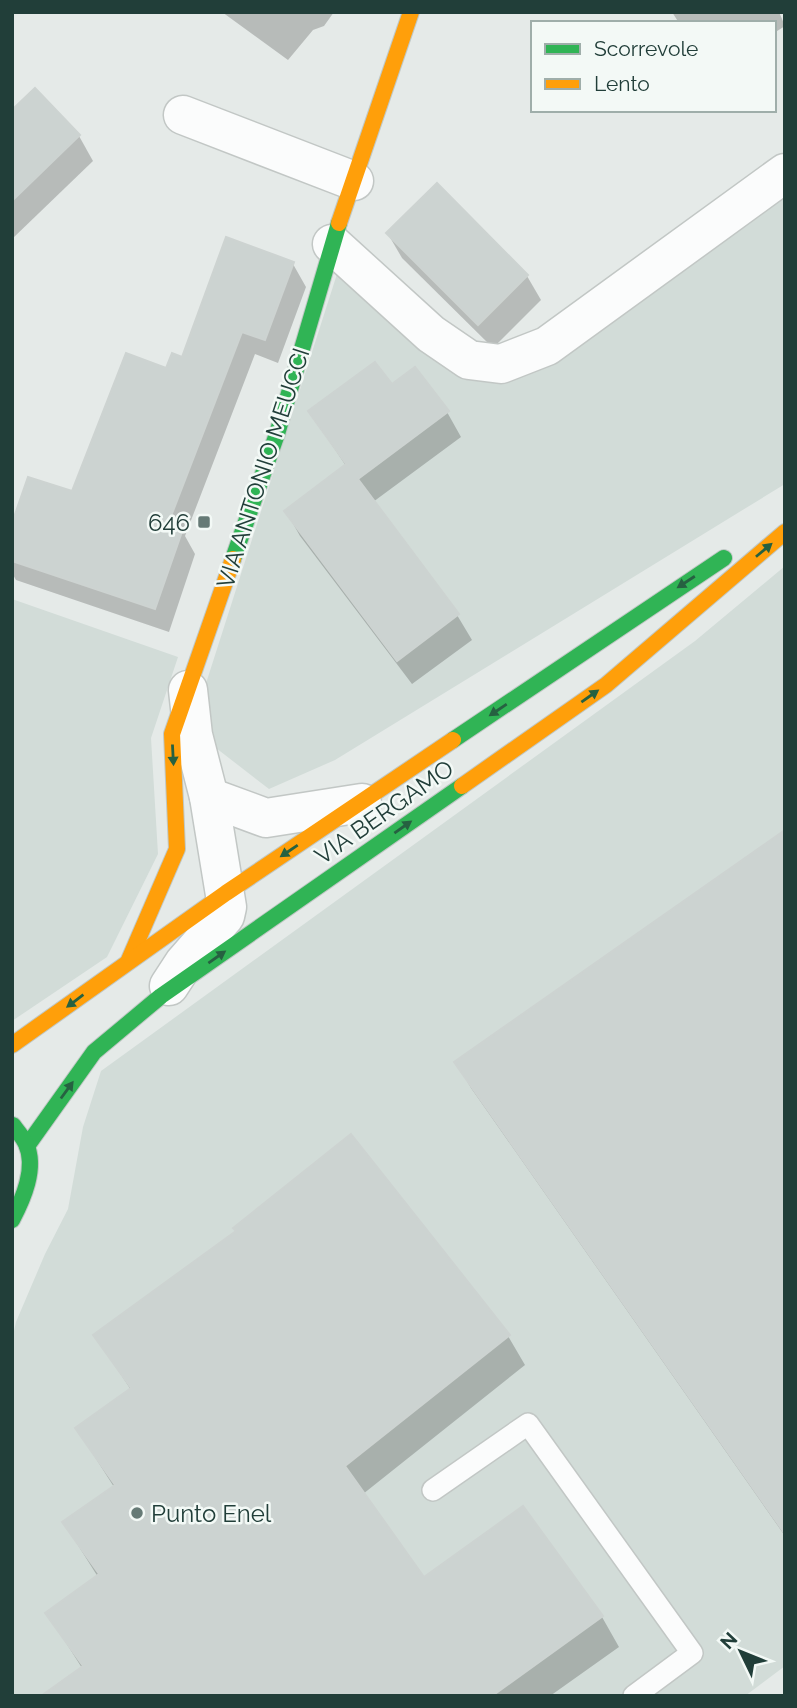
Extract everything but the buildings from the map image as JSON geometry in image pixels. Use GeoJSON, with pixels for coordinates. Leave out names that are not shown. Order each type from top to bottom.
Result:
{"type":"FeatureCollection","features":[{"type":"Feature","properties":{"kind":"main road","name":"VIA ANTONIO MEUCCI"},"geometry":{"type":"LineString","coordinates":[[129,960],[177,849],[172,734],[277,435],[332,244],[411,12]]}},
{"type":"Feature","properties":{"kind":"main road","name":"VIA BERGAMO"},"geometry":{"type":"LineString","coordinates":[[12,1045],[226,893],[785,519]]}},
{"type":"Feature","properties":{"kind":"main road","name":"VIA BERGAMO"},"geometry":{"type":"LineString","coordinates":[[27,1146],[94,1052],[161,996],[606,685],[785,532]]}},
{"type":"Feature","properties":{"kind":"main road"},"geometry":{"type":"LineString","coordinates":[[12,1124],[27,1146],[29,1172],[26,1193],[12,1220]]}},
{"type":"Feature","properties":{"kind":"street"},"geometry":{"type":"LineString","coordinates":[[183,115],[354,181]]}},
{"type":"Feature","properties":{"kind":"street"},"geometry":{"type":"LineString","coordinates":[[332,244],[431,334],[469,360],[501,364],[547,346],[785,173]]}},
{"type":"Feature","properties":{"kind":"street","name":"VIA ANTONIO MEUCCI"},"geometry":{"type":"LineString","coordinates":[[161,996],[184,963],[225,916],[226,893],[209,797],[193,734],[188,690]]}},
{"type":"Feature","properties":{"kind":"street"},"geometry":{"type":"LineString","coordinates":[[209,797],[266,818],[362,803]]}},
{"type":"Feature","properties":{"kind":"lane"},"geometry":{"type":"LineString","coordinates":[[433,1490],[528,1424],[692,1653],[634,1696]]}},
{"type":"Feature","properties":{"kind":"shaded area"},"geometry":{"type":"Polygon","coordinates":[[[785,188],[785,484],[335,760],[269,789],[216,748],[201,699],[337,274],[498,382],[785,188]]]}},
{"type":"Feature","properties":{"kind":"shaded area"},"geometry":{"type":"Polygon","coordinates":[[[785,566],[785,1666],[745,1696],[12,1696],[12,1340],[16,1322],[45,1254],[68,1209],[83,1127],[101,1071],[695,641],[785,566]]]}},
{"type":"Feature","properties":{"kind":"shaded area"},"geometry":{"type":"Polygon","coordinates":[[[12,599],[178,657],[151,738],[158,854],[107,957],[12,1021],[12,599]]]}},
{"type":"Feature","properties":{"kind":"traffic: fast"},"geometry":{"type":"LineString","coordinates":[[233,559],[277,434],[339,223]]}},
{"type":"Feature","properties":{"kind":"traffic: fast"},"geometry":{"type":"LineString","coordinates":[[453,740],[724,558]]}},
{"type":"Feature","properties":{"kind":"traffic: fast"},"geometry":{"type":"LineString","coordinates":[[27,1146],[94,1052],[161,996],[462,786]]}},
{"type":"Feature","properties":{"kind":"traffic: fast"},"geometry":{"type":"LineString","coordinates":[[12,1220],[24,1193],[30,1163],[26,1144],[13,1125]]}},
{"type":"Feature","properties":{"kind":"traffic: slow"},"geometry":{"type":"LineString","coordinates":[[339,223],[411,12]]}},
{"type":"Feature","properties":{"kind":"traffic: slow"},"geometry":{"type":"LineString","coordinates":[[462,786],[606,685],[785,532]]}},
{"type":"Feature","properties":{"kind":"traffic: slow"},"geometry":{"type":"LineString","coordinates":[[129,960],[177,849],[172,734],[233,559]]}},
{"type":"Feature","properties":{"kind":"traffic: slow"},"geometry":{"type":"LineString","coordinates":[[12,1045],[226,893],[453,740]]}},
{"type":"Feature","properties":{"kind":"place","name":"646"},"geometry":{"type":"Point","coordinates":[204,522]}},
{"type":"Feature","properties":{"kind":"place","name":"Punto Enel"},"geometry":{"type":"Point","coordinates":[137,1513]}}]}
